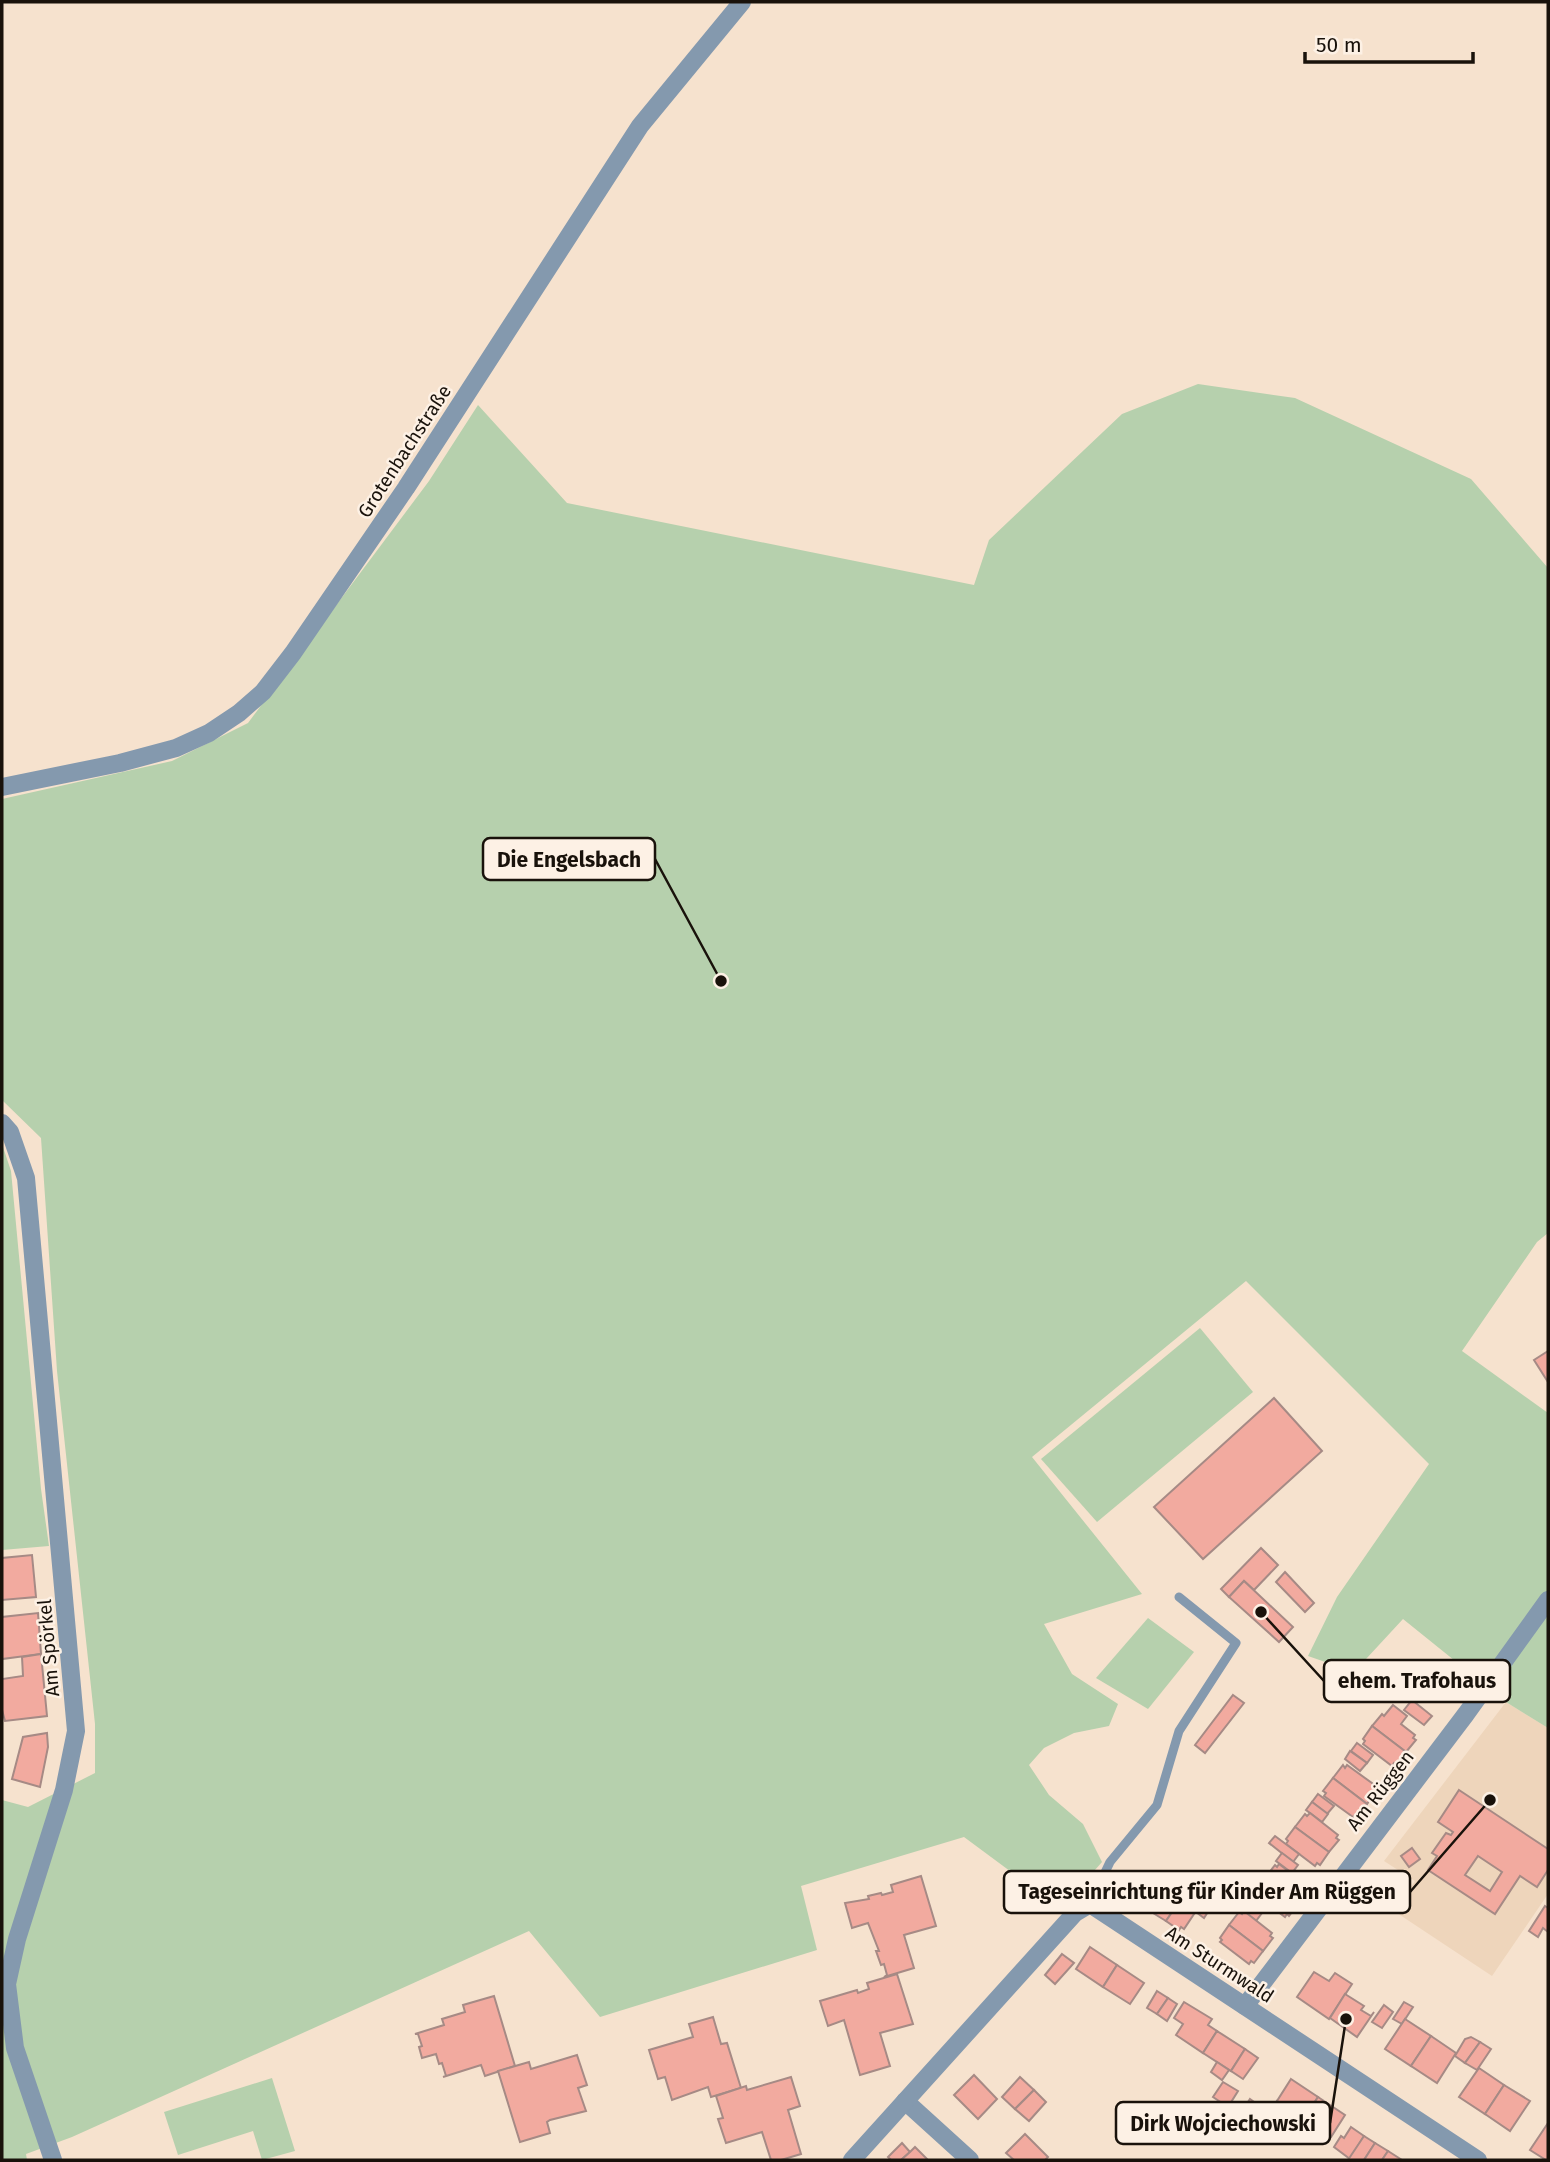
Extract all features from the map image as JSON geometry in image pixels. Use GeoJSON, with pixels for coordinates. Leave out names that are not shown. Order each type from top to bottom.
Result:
{"type":"FeatureCollection","features":[{"type":"Feature","properties":{"kind":"street","name":"Grotenbachstraße"},"geometry":{"type":"LineString","coordinates":[[2,787],[120,763],[176,748],[209,733],[239,713],[263,692],[293,653],[405,488],[640,126],[742,2]]}},
{"type":"Feature","properties":{"kind":"street","name":"Am Spörkel"},"geometry":{"type":"LineString","coordinates":[[2,1123],[10,1132],[26,1178],[76,1731],[64,1790],[20,1927],[7,1984],[8,2050],[54,2160]]}},
{"type":"Feature","properties":{"kind":"street","name":"Am Rüggen"},"geometry":{"type":"LineString","coordinates":[[1244,2006],[1466,1714],[1548,1600]]}},
{"type":"Feature","properties":{"kind":"street","name":"Am Sturmwald"},"geometry":{"type":"LineString","coordinates":[[1090,1904],[1478,2160]]}},
{"type":"Feature","properties":{"kind":"street"},"geometry":{"type":"LineString","coordinates":[[852,2160],[1075,1913],[1090,1904]]}},
{"type":"Feature","properties":{"kind":"street"},"geometry":{"type":"LineString","coordinates":[[905,2101],[970,2160]]}},
{"type":"Feature","properties":{"kind":"lane"},"geometry":{"type":"LineString","coordinates":[[1090,1904],[1110,1862],[1157,1805],[1179,1731],[1236,1643],[1179,1597]]}},
{"type":"Feature","properties":{"kind":"shaded area"},"geometry":{"type":"Polygon","coordinates":[[[1506,1702],[1548,1728],[1548,1894],[1492,1976],[1394,1911],[1415,1881],[1384,1861],[1506,1702]]]}},
{"type":"Feature","properties":{"kind":"green space"},"geometry":{"type":"Polygon","coordinates":[[[1198,384],[1295,398],[1471,479],[1548,568],[1548,1233],[1537,1242],[1462,1351],[1548,1413],[1548,1728],[1506,1702],[1403,1619],[1354,1672],[1308,1656],[1337,1597],[1429,1464],[1246,1281],[1032,1457],[1142,1594],[1044,1624],[1072,1674],[1118,1704],[1109,1726],[1074,1733],[1044,1748],[1029,1765],[1049,1795],[1083,1824],[1102,1862],[1080,1887],[1057,1906],[964,1837],[801,1886],[817,1950],[600,2017],[529,1931],[72,2137],[26,2154],[27,2160],[2,2160],[2,1800],[28,1807],[95,1773],[95,1724],[57,1371],[41,1138],[2,1100],[2,799],[172,761],[248,723],[429,481],[478,405],[567,503],[974,585],[989,540],[1122,414],[1198,384]]]}},
{"type":"Feature","properties":{"kind":"green space"},"geometry":{"type":"Polygon","coordinates":[[[2,1144],[11,1171],[41,1489],[49,1546],[2,1550],[2,1144]]]}},
{"type":"Feature","properties":{"kind":"green space"},"geometry":{"type":"Polygon","coordinates":[[[1200,1328],[1253,1392],[1097,1522],[1041,1459],[1200,1328]]]}},
{"type":"Feature","properties":{"kind":"green space"},"geometry":{"type":"Polygon","coordinates":[[[1148,1618],[1194,1652],[1148,1709],[1096,1678],[1148,1618]]]}},
{"type":"Feature","properties":{"kind":"green space"},"geometry":{"type":"Polygon","coordinates":[[[272,2078],[295,2151],[262,2160],[253,2131],[178,2155],[164,2112],[272,2078]]]}},
{"type":"Feature","properties":{"kind":"building"},"geometry":{"type":"Polygon","coordinates":[[[1548,1351],[1548,1382],[1534,1360],[1548,1351]]]}},
{"type":"Feature","properties":{"kind":"building"},"geometry":{"type":"Polygon","coordinates":[[[1274,1398],[1322,1451],[1203,1559],[1154,1507],[1274,1398]]]}},
{"type":"Feature","properties":{"kind":"building"},"geometry":{"type":"Polygon","coordinates":[[[1261,1548],[1278,1565],[1254,1590],[1244,1581],[1229,1597],[1221,1589],[1261,1548]]]}},
{"type":"Feature","properties":{"kind":"building"},"geometry":{"type":"Polygon","coordinates":[[[32,1555],[36,1597],[2,1600],[2,1558],[32,1555]]]}},
{"type":"Feature","properties":{"kind":"building"},"geometry":{"type":"Polygon","coordinates":[[[1285,1572],[1314,1603],[1305,1612],[1276,1582],[1285,1572]]]}},
{"type":"Feature","properties":{"kind":"building"},"geometry":{"type":"Polygon","coordinates":[[[1244,1581],[1293,1627],[1279,1642],[1229,1597],[1244,1581]]]}},
{"type":"Feature","properties":{"kind":"building"},"geometry":{"type":"Polygon","coordinates":[[[38,1613],[41,1654],[2,1659],[2,1617],[38,1613]]]}},
{"type":"Feature","properties":{"kind":"building"},"geometry":{"type":"Polygon","coordinates":[[[41,1654],[47,1716],[5,1721],[2,1710],[2,1679],[23,1676],[22,1657],[41,1654]]]}},
{"type":"Feature","properties":{"kind":"building"},"geometry":{"type":"Polygon","coordinates":[[[1233,1695],[1244,1703],[1205,1753],[1195,1745],[1233,1695]]]}},
{"type":"Feature","properties":{"kind":"building"},"geometry":{"type":"Polygon","coordinates":[[[1412,1700],[1432,1716],[1424,1725],[1404,1710],[1412,1700]]]}},
{"type":"Feature","properties":{"kind":"building"},"geometry":{"type":"Polygon","coordinates":[[[1393,1705],[1407,1716],[1401,1724],[1415,1735],[1413,1738],[1416,1740],[1406,1752],[1372,1726],[1393,1705]]]}},
{"type":"Feature","properties":{"kind":"building"},"geometry":{"type":"Polygon","coordinates":[[[1372,1726],[1406,1752],[1397,1765],[1394,1763],[1392,1766],[1363,1744],[1363,1739],[1372,1726]]]}},
{"type":"Feature","properties":{"kind":"building"},"geometry":{"type":"Polygon","coordinates":[[[47,1733],[48,1747],[40,1787],[12,1779],[23,1737],[47,1733]]]}},
{"type":"Feature","properties":{"kind":"building"},"geometry":{"type":"Polygon","coordinates":[[[1357,1743],[1373,1755],[1367,1763],[1351,1751],[1357,1743]]]}},
{"type":"Feature","properties":{"kind":"building"},"geometry":{"type":"Polygon","coordinates":[[[1350,1751],[1367,1763],[1360,1771],[1345,1759],[1350,1751]]]}},
{"type":"Feature","properties":{"kind":"building"},"geometry":{"type":"Polygon","coordinates":[[[1343,1765],[1345,1768],[1347,1765],[1376,1786],[1376,1791],[1367,1804],[1333,1778],[1343,1765]]]}},
{"type":"Feature","properties":{"kind":"building"},"geometry":{"type":"Polygon","coordinates":[[[1333,1778],[1367,1804],[1357,1816],[1353,1817],[1324,1796],[1326,1793],[1323,1791],[1333,1778]]]}},
{"type":"Feature","properties":{"kind":"building"},"geometry":{"type":"Polygon","coordinates":[[[1459,1790],[1548,1849],[1548,1870],[1537,1887],[1520,1876],[1495,1914],[1428,1870],[1437,1856],[1432,1853],[1446,1833],[1451,1835],[1453,1832],[1438,1822],[1459,1790]],[[1478,1856],[1465,1875],[1490,1891],[1502,1872],[1478,1856]]]}},
{"type":"Feature","properties":{"kind":"building"},"geometry":{"type":"Polygon","coordinates":[[[1318,1794],[1334,1806],[1327,1814],[1312,1802],[1318,1794]]]}},
{"type":"Feature","properties":{"kind":"building"},"geometry":{"type":"Polygon","coordinates":[[[1312,1802],[1328,1814],[1322,1822],[1306,1810],[1312,1802]]]}},
{"type":"Feature","properties":{"kind":"building"},"geometry":{"type":"Polygon","coordinates":[[[1310,1813],[1338,1835],[1336,1838],[1339,1840],[1329,1852],[1295,1827],[1305,1814],[1307,1816],[1310,1813]]]}},
{"type":"Feature","properties":{"kind":"building"},"geometry":{"type":"Polygon","coordinates":[[[1295,1827],[1329,1852],[1320,1865],[1317,1863],[1315,1866],[1286,1844],[1286,1839],[1295,1827]]]}},
{"type":"Feature","properties":{"kind":"building"},"geometry":{"type":"Polygon","coordinates":[[[1275,1836],[1299,1854],[1293,1862],[1269,1843],[1275,1836]]]}},
{"type":"Feature","properties":{"kind":"building"},"geometry":{"type":"Polygon","coordinates":[[[1412,1848],[1420,1859],[1409,1867],[1401,1856],[1412,1848]]]}},
{"type":"Feature","properties":{"kind":"building"},"geometry":{"type":"Polygon","coordinates":[[[1282,1853],[1298,1865],[1292,1873],[1276,1861],[1282,1853]]]}},
{"type":"Feature","properties":{"kind":"building"},"geometry":{"type":"Polygon","coordinates":[[[1279,1864],[1308,1886],[1306,1889],[1309,1891],[1299,1903],[1265,1878],[1275,1865],[1277,1867],[1279,1864]]]}},
{"type":"Feature","properties":{"kind":"building"},"geometry":{"type":"Polygon","coordinates":[[[921,1876],[936,1926],[904,1935],[914,1968],[884,1977],[887,1975],[884,1964],[881,1965],[876,1951],[879,1951],[868,1923],[852,1928],[845,1903],[893,1892],[891,1885],[921,1876]]]}},
{"type":"Feature","properties":{"kind":"building"},"geometry":{"type":"Polygon","coordinates":[[[1177,1877],[1190,1886],[1166,1921],[1153,1913],[1155,1910],[1152,1908],[1172,1878],[1175,1880],[1177,1877]]]}},
{"type":"Feature","properties":{"kind":"building"},"geometry":{"type":"Polygon","coordinates":[[[1265,1878],[1299,1903],[1289,1916],[1287,1914],[1285,1917],[1256,1895],[1258,1892],[1255,1890],[1265,1878]]]}},
{"type":"Feature","properties":{"kind":"building"},"geometry":{"type":"Polygon","coordinates":[[[1190,1886],[1203,1894],[1201,1897],[1204,1899],[1184,1929],[1181,1927],[1179,1930],[1166,1921],[1190,1886]]]}},
{"type":"Feature","properties":{"kind":"building"},"geometry":{"type":"Polygon","coordinates":[[[1207,1895],[1215,1901],[1204,1918],[1196,1912],[1207,1895]]]}},
{"type":"Feature","properties":{"kind":"building"},"geometry":{"type":"Polygon","coordinates":[[[1246,1901],[1262,1913],[1256,1921],[1240,1908],[1246,1901]]]}},
{"type":"Feature","properties":{"kind":"building"},"geometry":{"type":"Polygon","coordinates":[[[1545,1906],[1548,1908],[1548,1932],[1543,1928],[1538,1937],[1529,1931],[1545,1906]]]}},
{"type":"Feature","properties":{"kind":"building"},"geometry":{"type":"Polygon","coordinates":[[[1244,1911],[1272,1933],[1270,1936],[1273,1938],[1263,1951],[1229,1925],[1239,1912],[1242,1914],[1244,1911]]]}},
{"type":"Feature","properties":{"kind":"building"},"geometry":{"type":"Polygon","coordinates":[[[1229,1925],[1263,1951],[1254,1963],[1251,1961],[1249,1964],[1220,1942],[1229,1925]]]}},
{"type":"Feature","properties":{"kind":"building"},"geometry":{"type":"Polygon","coordinates":[[[1090,1947],[1117,1965],[1103,1987],[1076,1969],[1090,1947]]]}},
{"type":"Feature","properties":{"kind":"building"},"geometry":{"type":"Polygon","coordinates":[[[1062,1954],[1074,1963],[1055,1984],[1045,1975],[1062,1954]]]}},
{"type":"Feature","properties":{"kind":"building"},"geometry":{"type":"Polygon","coordinates":[[[1117,1965],[1144,1983],[1130,2004],[1103,1987],[1117,1965]]]}},
{"type":"Feature","properties":{"kind":"building"},"geometry":{"type":"Polygon","coordinates":[[[1314,1972],[1329,1981],[1335,1973],[1352,1984],[1329,2019],[1297,1997],[1314,1972]]]}},
{"type":"Feature","properties":{"kind":"building"},"geometry":{"type":"Polygon","coordinates":[[[897,1974],[913,2024],[880,2033],[890,2066],[860,2075],[844,2020],[828,2026],[820,2001],[857,1990],[858,1993],[869,1989],[867,1983],[897,1974]]]}},
{"type":"Feature","properties":{"kind":"building"},"geometry":{"type":"Polygon","coordinates":[[[1157,1991],[1168,1998],[1157,2014],[1147,2008],[1157,1991]]]}},
{"type":"Feature","properties":{"kind":"building"},"geometry":{"type":"Polygon","coordinates":[[[1345,1994],[1364,2006],[1361,2010],[1371,2016],[1374,2012],[1357,2037],[1330,2018],[1345,1994]]]}},
{"type":"Feature","properties":{"kind":"building"},"geometry":{"type":"Polygon","coordinates":[[[494,1996],[515,2066],[485,2076],[481,2065],[443,2077],[446,2076],[436,2054],[422,2058],[419,2047],[422,2046],[418,2034],[415,2034],[444,2025],[442,2019],[465,2012],[463,2005],[494,1996]]]}},
{"type":"Feature","properties":{"kind":"building"},"geometry":{"type":"Polygon","coordinates":[[[1168,1998],[1177,2004],[1167,2021],[1157,2014],[1168,1998]]]}},
{"type":"Feature","properties":{"kind":"building"},"geometry":{"type":"Polygon","coordinates":[[[1184,2002],[1212,2019],[1208,2025],[1217,2031],[1203,2053],[1176,2035],[1183,2024],[1174,2018],[1184,2002]]]}},
{"type":"Feature","properties":{"kind":"building"},"geometry":{"type":"Polygon","coordinates":[[[1404,2002],[1413,2007],[1402,2024],[1393,2019],[1404,2002]]]}},
{"type":"Feature","properties":{"kind":"building"},"geometry":{"type":"Polygon","coordinates":[[[1384,2005],[1393,2012],[1382,2028],[1372,2022],[1384,2005]]]}},
{"type":"Feature","properties":{"kind":"building"},"geometry":{"type":"Polygon","coordinates":[[[713,2017],[721,2044],[727,2043],[741,2088],[711,2097],[708,2087],[672,2100],[665,2077],[658,2079],[649,2050],[693,2037],[689,2024],[713,2017]]]}},
{"type":"Feature","properties":{"kind":"building"},"geometry":{"type":"Polygon","coordinates":[[[1405,2019],[1431,2036],[1411,2066],[1385,2049],[1405,2019]]]}},
{"type":"Feature","properties":{"kind":"building"},"geometry":{"type":"Polygon","coordinates":[[[1217,2031],[1245,2049],[1231,2071],[1203,2053],[1217,2031]]]}},
{"type":"Feature","properties":{"kind":"building"},"geometry":{"type":"Polygon","coordinates":[[[1431,2036],[1456,2053],[1437,2083],[1411,2066],[1431,2036]]]}},
{"type":"Feature","properties":{"kind":"building"},"geometry":{"type":"Polygon","coordinates":[[[1471,2037],[1480,2042],[1465,2063],[1455,2056],[1465,2039],[1471,2037]]]}},
{"type":"Feature","properties":{"kind":"building"},"geometry":{"type":"Polygon","coordinates":[[[1480,2042],[1491,2049],[1477,2070],[1465,2063],[1480,2042]]]}},
{"type":"Feature","properties":{"kind":"building"},"geometry":{"type":"Polygon","coordinates":[[[1245,2049],[1258,2058],[1243,2079],[1231,2071],[1245,2049]]]}},
{"type":"Feature","properties":{"kind":"building"},"geometry":{"type":"Polygon","coordinates":[[[577,2055],[587,2085],[578,2088],[586,2111],[550,2120],[547,2122],[550,2133],[520,2142],[498,2071],[529,2062],[531,2069],[577,2055]]]}},
{"type":"Feature","properties":{"kind":"building"},"geometry":{"type":"Polygon","coordinates":[[[1217,2062],[1229,2070],[1222,2080],[1211,2072],[1217,2062]]]}},
{"type":"Feature","properties":{"kind":"building"},"geometry":{"type":"Polygon","coordinates":[[[1479,2068],[1504,2085],[1485,2114],[1459,2097],[1479,2068]]]}},
{"type":"Feature","properties":{"kind":"building"},"geometry":{"type":"Polygon","coordinates":[[[974,2075],[997,2099],[978,2119],[954,2095],[974,2075]]]}},
{"type":"Feature","properties":{"kind":"building"},"geometry":{"type":"Polygon","coordinates":[[[791,2077],[800,2106],[788,2110],[801,2154],[771,2160],[762,2132],[726,2143],[718,2119],[723,2118],[716,2096],[746,2086],[747,2090],[791,2077]]]}},
{"type":"Feature","properties":{"kind":"building"},"geometry":{"type":"Polygon","coordinates":[[[1020,2077],[1034,2090],[1015,2109],[1002,2097],[1020,2077]]]}},
{"type":"Feature","properties":{"kind":"building"},"geometry":{"type":"Polygon","coordinates":[[[1291,2079],[1318,2097],[1304,2119],[1277,2101],[1291,2079]]]}},
{"type":"Feature","properties":{"kind":"building"},"geometry":{"type":"Polygon","coordinates":[[[1223,2082],[1238,2091],[1228,2107],[1213,2097],[1223,2082]]]}},
{"type":"Feature","properties":{"kind":"building"},"geometry":{"type":"Polygon","coordinates":[[[1504,2085],[1530,2101],[1510,2131],[1485,2114],[1504,2085]]]}},
{"type":"Feature","properties":{"kind":"building"},"geometry":{"type":"Polygon","coordinates":[[[1034,2090],[1046,2102],[1029,2121],[1015,2109],[1034,2090]]]}},
{"type":"Feature","properties":{"kind":"building"},"geometry":{"type":"Polygon","coordinates":[[[1318,2097],[1345,2115],[1331,2137],[1304,2119],[1318,2097]]]}},
{"type":"Feature","properties":{"kind":"building"},"geometry":{"type":"Polygon","coordinates":[[[1250,2099],[1264,2109],[1254,2123],[1240,2114],[1250,2099]]]}},
{"type":"Feature","properties":{"kind":"building"},"geometry":{"type":"Polygon","coordinates":[[[1277,2101],[1304,2119],[1295,2132],[1268,2114],[1277,2101]]]}},
{"type":"Feature","properties":{"kind":"building"},"geometry":{"type":"Polygon","coordinates":[[[1548,2123],[1548,2160],[1546,2160],[1530,2150],[1548,2123]]]}},
{"type":"Feature","properties":{"kind":"building"},"geometry":{"type":"Polygon","coordinates":[[[1351,2127],[1364,2136],[1350,2159],[1334,2147],[1351,2127]]]}},
{"type":"Feature","properties":{"kind":"building"},"geometry":{"type":"Polygon","coordinates":[[[1025,2134],[1048,2157],[1045,2160],[1014,2160],[1006,2153],[1025,2134]]]}},
{"type":"Feature","properties":{"kind":"building"},"geometry":{"type":"Polygon","coordinates":[[[1364,2136],[1375,2143],[1364,2160],[1348,2160],[1364,2136]]]}},
{"type":"Feature","properties":{"kind":"building"},"geometry":{"type":"Polygon","coordinates":[[[902,2143],[910,2152],[901,2160],[891,2160],[888,2157],[902,2143]]]}},
{"type":"Feature","properties":{"kind":"building"},"geometry":{"type":"Polygon","coordinates":[[[1375,2143],[1388,2151],[1382,2160],[1364,2160],[1375,2143]]]}},
{"type":"Feature","properties":{"kind":"building"},"geometry":{"type":"Polygon","coordinates":[[[915,2147],[928,2160],[901,2160],[910,2152],[915,2147]]]}},
{"type":"Feature","properties":{"kind":"building"},"geometry":{"type":"Polygon","coordinates":[[[1388,2151],[1402,2160],[1382,2160],[1388,2151]]]}},
{"type":"Feature","properties":{"kind":"place","name":"Die Engelsbach"},"geometry":{"type":"Point","coordinates":[721,981]}},
{"type":"Feature","properties":{"kind":"place","name":"ehem. Trafohaus"},"geometry":{"type":"Point","coordinates":[1261,1612]}},
{"type":"Feature","properties":{"kind":"place","name":"Tageseinrichtung für Kinder Am Rüggen"},"geometry":{"type":"Point","coordinates":[1490,1800]}},
{"type":"Feature","properties":{"kind":"place","name":"Dirk Wojciechowski"},"geometry":{"type":"Point","coordinates":[1346,2019]}}]}
